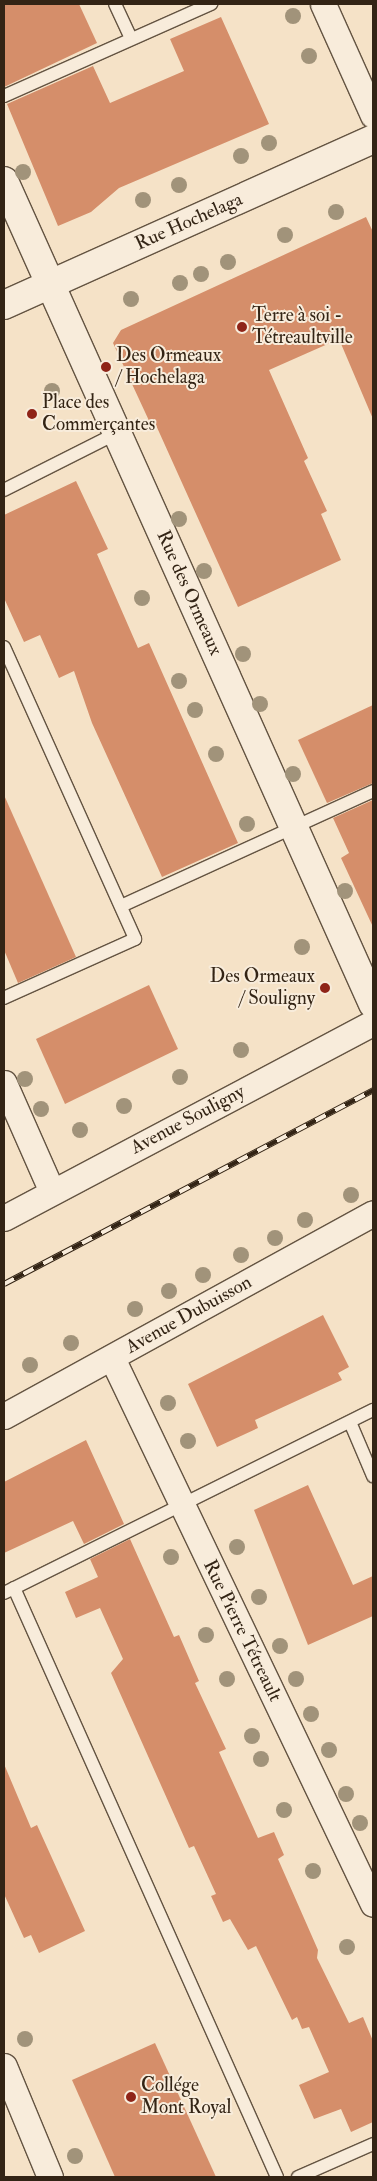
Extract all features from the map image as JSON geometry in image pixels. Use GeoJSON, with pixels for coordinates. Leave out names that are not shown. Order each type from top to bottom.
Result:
{"type":"FeatureCollection","features":[{"type":"Feature","properties":{"kind":"street"},"geometry":{"type":"LineString","coordinates":[[323,4],[373,115]]}},
{"type":"Feature","properties":{"kind":"street","name":"Rue Hochelaga"},"geometry":{"type":"LineString","coordinates":[[4,305],[373,138]]}},
{"type":"Feature","properties":{"kind":"street","name":"Rue des Ormeaux"},"geometry":{"type":"LineString","coordinates":[[4,181],[373,1004]]}},
{"type":"Feature","properties":{"kind":"street","name":"Avenue Souligny"},"geometry":{"type":"LineString","coordinates":[[4,1218],[373,1022]]}},
{"type":"Feature","properties":{"kind":"street"},"geometry":{"type":"LineString","coordinates":[[4,1083],[52,1192]]}},
{"type":"Feature","properties":{"kind":"street","name":"Avenue Dubuisson"},"geometry":{"type":"LineString","coordinates":[[4,1416],[373,1213]]}},
{"type":"Feature","properties":{"kind":"street","name":"Rue Pierre Tétreault"},"geometry":{"type":"LineString","coordinates":[[112,1358],[373,1904]]}},
{"type":"Feature","properties":{"kind":"street"},"geometry":{"type":"LineString","coordinates":[[4,2066],[50,2177]]}},
{"type":"Feature","properties":{"kind":"lane"},"geometry":{"type":"LineString","coordinates":[[115,4],[131,39]]}},
{"type":"Feature","properties":{"kind":"lane"},"geometry":{"type":"LineString","coordinates":[[4,96],[210,4]]}},
{"type":"Feature","properties":{"kind":"lane"},"geometry":{"type":"LineString","coordinates":[[4,490],[117,433]]}},
{"type":"Feature","properties":{"kind":"lane"},"geometry":{"type":"LineString","coordinates":[[4,647],[135,939],[4,998]]}},
{"type":"Feature","properties":{"kind":"lane"},"geometry":{"type":"LineString","coordinates":[[121,906],[373,791]]}},
{"type":"Feature","properties":{"kind":"lane"},"geometry":{"type":"LineString","coordinates":[[277,2177],[9,1590],[373,1410]]}},
{"type":"Feature","properties":{"kind":"lane"},"geometry":{"type":"LineString","coordinates":[[350,1422],[373,1476]]}},
{"type":"Feature","properties":{"kind":"lane"},"geometry":{"type":"LineString","coordinates":[[298,2177],[373,2144]]}},
{"type":"Feature","properties":{"kind":"building"},"geometry":{"type":"Polygon","coordinates":[[[4,4],[79,4],[97,43],[4,87],[4,4]]]}},
{"type":"Feature","properties":{"kind":"building"},"geometry":{"type":"Polygon","coordinates":[[[221,17],[269,124],[119,188],[91,212],[58,226],[7,104],[93,66],[110,103],[184,71],[170,39],[221,17]]]}},
{"type":"Feature","properties":{"kind":"building"},"geometry":{"type":"Polygon","coordinates":[[[366,217],[373,232],[373,419],[339,339],[269,370],[308,458],[304,461],[327,511],[321,514],[341,560],[238,607],[155,423],[151,425],[113,343],[121,330],[366,217]]]}},
{"type":"Feature","properties":{"kind":"building"},"geometry":{"type":"Polygon","coordinates":[[[76,481],[108,549],[97,554],[138,648],[149,643],[238,843],[162,877],[92,723],[74,671],[59,678],[40,635],[24,642],[4,598],[4,515],[76,481]]]}},
{"type":"Feature","properties":{"kind":"building"},"geometry":{"type":"Polygon","coordinates":[[[373,705],[373,783],[327,803],[298,740],[373,705]]]}},
{"type":"Feature","properties":{"kind":"building"},"geometry":{"type":"Polygon","coordinates":[[[4,795],[76,957],[18,983],[4,950],[4,795]]]}},
{"type":"Feature","properties":{"kind":"building"},"geometry":{"type":"Polygon","coordinates":[[[373,800],[373,927],[341,858],[349,853],[333,818],[373,800]]]}},
{"type":"Feature","properties":{"kind":"building"},"geometry":{"type":"Polygon","coordinates":[[[149,985],[178,1049],[65,1104],[36,1039],[149,985]]]}},
{"type":"Feature","properties":{"kind":"building"},"geometry":{"type":"Polygon","coordinates":[[[323,1315],[349,1367],[338,1373],[342,1380],[255,1420],[258,1428],[217,1447],[188,1384],[323,1315]]]}},
{"type":"Feature","properties":{"kind":"building"},"geometry":{"type":"Polygon","coordinates":[[[86,1440],[124,1524],[84,1544],[73,1521],[4,1553],[4,1482],[86,1440]]]}},
{"type":"Feature","properties":{"kind":"building"},"geometry":{"type":"Polygon","coordinates":[[[308,1485],[353,1585],[373,1576],[373,1616],[308,1645],[254,1510],[308,1485]]]}},
{"type":"Feature","properties":{"kind":"building"},"geometry":{"type":"Polygon","coordinates":[[[130,1539],[174,1637],[179,1635],[199,1681],[195,1683],[226,1749],[219,1752],[258,1838],[274,1832],[284,1855],[278,1859],[318,1950],[317,1958],[349,2023],[363,2017],[373,2041],[373,2122],[351,2132],[341,2109],[314,2119],[299,2085],[329,2072],[309,2027],[302,2029],[297,2017],[292,2020],[256,1946],[248,1950],[230,1919],[223,1922],[211,1896],[216,1894],[194,1846],[189,1848],[111,1673],[123,1659],[100,1608],[76,1618],[65,1592],[98,1577],[90,1559],[130,1539]]]}},
{"type":"Feature","properties":{"kind":"building"},"geometry":{"type":"Polygon","coordinates":[[[4,1764],[31,1828],[37,1825],[85,1931],[39,1953],[31,1935],[24,1938],[4,1894],[4,1764]]]}},
{"type":"Feature","properties":{"kind":"building"},"geometry":{"type":"Polygon","coordinates":[[[155,2043],[216,2177],[115,2177],[72,2080],[155,2043]]]}},
{"type":"Feature","properties":{"kind":"railway"},"geometry":{"type":"LineString","coordinates":[[4,1284],[373,1090]]}},
{"type":"Feature","properties":{"kind":"place","name":"Terre à soi - Tétreaultville"},"geometry":{"type":"Point","coordinates":[242,327]}},
{"type":"Feature","properties":{"kind":"place","name":"Des Ormeaux / Hochelaga"},"geometry":{"type":"Point","coordinates":[106,367]}},
{"type":"Feature","properties":{"kind":"place","name":"Place des Commerçantes"},"geometry":{"type":"Point","coordinates":[32,414]}},
{"type":"Feature","properties":{"kind":"place","name":"Des Ormeaux / Souligny"},"geometry":{"type":"Point","coordinates":[325,988]}},
{"type":"Feature","properties":{"kind":"place","name":"Collége Mont Royal"},"geometry":{"type":"Point","coordinates":[131,2097]}}]}
